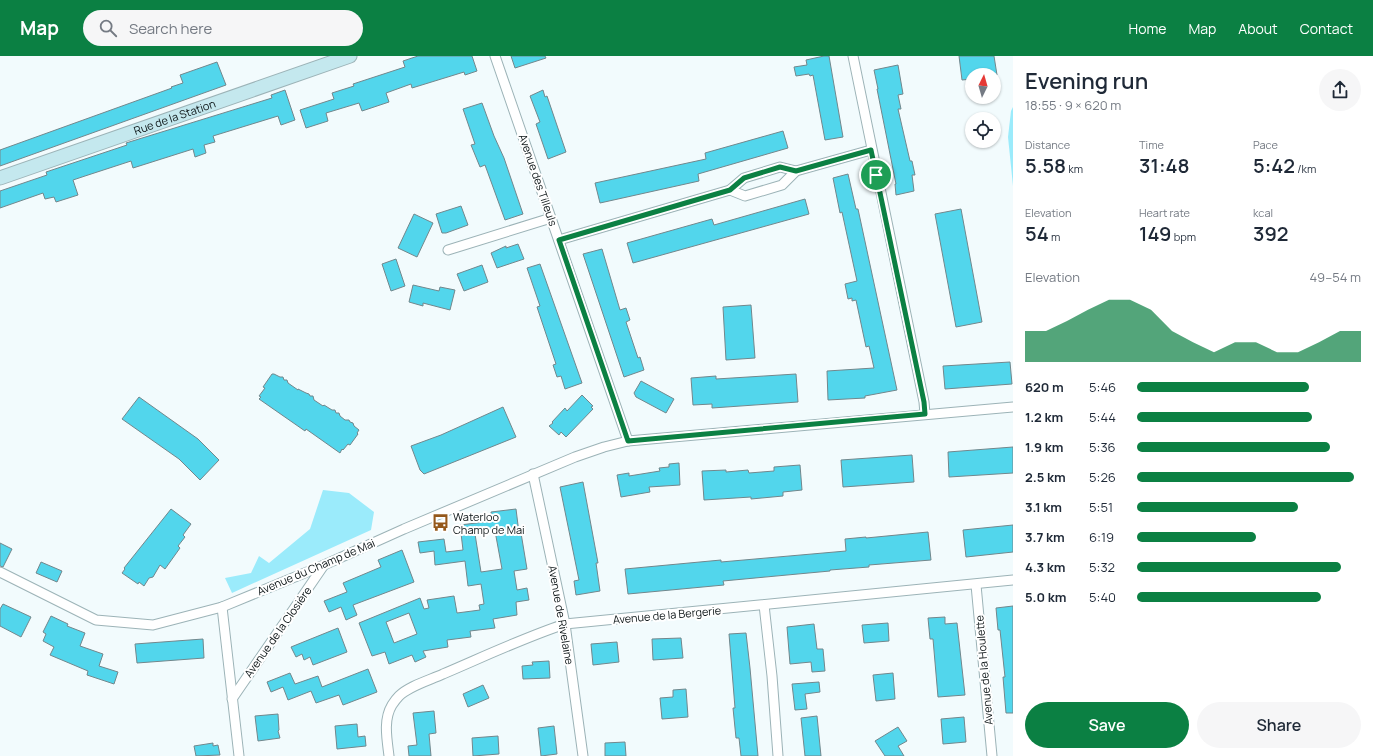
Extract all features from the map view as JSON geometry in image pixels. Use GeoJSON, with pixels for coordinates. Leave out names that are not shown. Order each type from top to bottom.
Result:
{"type":"FeatureCollection","features":[{"type":"Feature","properties":{"kind":"street","name":"Rue de la Station"},"geometry":{"type":"LineString","coordinates":[[0,178],[350,56]]}},
{"type":"Feature","properties":{"kind":"street","name":"Avenue des Tilleuls"},"geometry":{"type":"LineString","coordinates":[[495,56],[628,441]]}},
{"type":"Feature","properties":{"kind":"street"},"geometry":{"type":"LineString","coordinates":[[853,56],[871,150],[924,402],[925,414]]}},
{"type":"Feature","properties":{"kind":"street"},"geometry":{"type":"LineString","coordinates":[[730,190],[745,196],[782,185],[796,171],[871,150]]}},
{"type":"Feature","properties":{"kind":"street"},"geometry":{"type":"LineString","coordinates":[[559,240],[730,190],[744,178],[780,167],[796,171]]}},
{"type":"Feature","properties":{"kind":"street"},"geometry":{"type":"LineString","coordinates":[[448,250],[551,218]]}},
{"type":"Feature","properties":{"kind":"street","name":"Avenue du Champ de Mai"},"geometry":{"type":"LineString","coordinates":[[0,572],[96,620],[153,624],[222,607],[324,565],[533,474],[604,447],[628,441],[1013,407]]}},
{"type":"Feature","properties":{"kind":"street","name":"Avenue de Rivelaine"},"geometry":{"type":"LineString","coordinates":[[533,474],[565,624],[583,756]]}},
{"type":"Feature","properties":{"kind":"street","name":"Avenue de la Closière"},"geometry":{"type":"LineString","coordinates":[[232,699],[324,565]]}},
{"type":"Feature","properties":{"kind":"street","name":"Avenue de la Bergerie"},"geometry":{"type":"LineString","coordinates":[[389,756],[386,735],[386,718],[391,706],[400,695],[413,687],[546,630],[565,624],[976,585],[1013,580]]}},
{"type":"Feature","properties":{"kind":"street","name":"Avenue de la Houlette"},"geometry":{"type":"LineString","coordinates":[[976,585],[992,756]]}},
{"type":"Feature","properties":{"kind":"street"},"geometry":{"type":"LineString","coordinates":[[764,605],[772,676],[778,756]]}},
{"type":"Feature","properties":{"kind":"street","name":"Avenue de la Closière"},"geometry":{"type":"LineString","coordinates":[[222,607],[239,756]]}},
{"type":"Feature","properties":{"kind":"shaded area"},"geometry":{"type":"Polygon","coordinates":[[[1013,107],[1013,186],[1008,137],[1011,111],[1013,107]]]}},
{"type":"Feature","properties":{"kind":"shaded area"},"geometry":{"type":"Polygon","coordinates":[[[323,490],[349,493],[374,512],[371,530],[232,593],[225,578],[251,573],[259,556],[269,563],[310,529],[323,490]]]}},
{"type":"Feature","properties":{"kind":"building"},"geometry":{"type":"Polygon","coordinates":[[[418,56],[472,56],[477,71],[465,75],[464,72],[412,88],[411,84],[386,93],[389,102],[362,111],[359,103],[326,113],[328,121],[306,128],[300,110],[334,99],[332,93],[354,86],[353,84],[405,67],[403,61],[418,56]]]}},
{"type":"Feature","properties":{"kind":"building"},"geometry":{"type":"Polygon","coordinates":[[[511,56],[545,56],[546,58],[515,68],[511,56]]]}},
{"type":"Feature","properties":{"kind":"building"},"geometry":{"type":"Polygon","coordinates":[[[829,56],[843,137],[825,140],[813,75],[810,76],[809,74],[796,76],[794,67],[807,65],[806,60],[829,56]]]}},
{"type":"Feature","properties":{"kind":"building"},"geometry":{"type":"Polygon","coordinates":[[[959,56],[994,56],[996,68],[965,68],[965,80],[962,80],[959,56]]]}},
{"type":"Feature","properties":{"kind":"building"},"geometry":{"type":"Polygon","coordinates":[[[217,62],[226,85],[0,166],[0,150],[172,88],[171,87],[183,83],[180,75],[217,62]]]}},
{"type":"Feature","properties":{"kind":"building"},"geometry":{"type":"Polygon","coordinates":[[[898,65],[903,94],[898,95],[901,109],[898,109],[910,161],[912,161],[915,175],[912,175],[914,191],[896,195],[896,184],[874,70],[898,65]]]}},
{"type":"Feature","properties":{"kind":"building"},"geometry":{"type":"Polygon","coordinates":[[[285,90],[295,120],[281,125],[278,116],[213,136],[215,142],[204,145],[206,153],[195,157],[193,149],[133,168],[131,161],[73,180],[78,195],[56,202],[54,197],[45,199],[43,193],[0,208],[0,191],[47,175],[46,172],[127,145],[126,143],[272,98],[271,95],[285,90]]]}},
{"type":"Feature","properties":{"kind":"building"},"geometry":{"type":"Polygon","coordinates":[[[543,90],[545,97],[547,96],[566,152],[548,159],[536,124],[540,122],[530,96],[543,90]]]}},
{"type":"Feature","properties":{"kind":"building"},"geometry":{"type":"Polygon","coordinates":[[[482,103],[504,158],[523,214],[505,220],[485,165],[480,167],[471,145],[475,144],[463,109],[482,103]]]}},
{"type":"Feature","properties":{"kind":"building"},"geometry":{"type":"Polygon","coordinates":[[[783,131],[788,148],[698,174],[699,181],[600,203],[595,183],[706,159],[705,153],[783,131]]]}},
{"type":"Feature","properties":{"kind":"building"},"geometry":{"type":"Polygon","coordinates":[[[848,174],[856,209],[858,209],[897,390],[865,396],[865,398],[828,400],[827,371],[874,368],[869,346],[866,347],[856,300],[852,301],[852,298],[848,299],[845,284],[857,281],[833,178],[848,174]]]}},
{"type":"Feature","properties":{"kind":"building"},"geometry":{"type":"Polygon","coordinates":[[[805,199],[809,214],[633,263],[627,243],[712,219],[714,225],[805,199]]]}},
{"type":"Feature","properties":{"kind":"building"},"geometry":{"type":"Polygon","coordinates":[[[461,206],[468,225],[442,233],[436,214],[461,206]]]}},
{"type":"Feature","properties":{"kind":"building"},"geometry":{"type":"Polygon","coordinates":[[[961,209],[982,322],[956,327],[935,214],[961,209]]]}},
{"type":"Feature","properties":{"kind":"building"},"geometry":{"type":"Polygon","coordinates":[[[414,214],[433,223],[417,257],[398,248],[414,214]]]}},
{"type":"Feature","properties":{"kind":"building"},"geometry":{"type":"Polygon","coordinates":[[[518,244],[524,259],[497,268],[491,253],[506,246],[506,248],[518,244]]]}},
{"type":"Feature","properties":{"kind":"building"},"geometry":{"type":"Polygon","coordinates":[[[602,249],[620,310],[626,308],[630,320],[626,322],[638,358],[640,357],[644,370],[624,377],[583,254],[602,249]]]}},
{"type":"Feature","properties":{"kind":"building"},"geometry":{"type":"Polygon","coordinates":[[[396,259],[405,286],[391,291],[382,264],[396,259]]]}},
{"type":"Feature","properties":{"kind":"building"},"geometry":{"type":"Polygon","coordinates":[[[540,264],[582,383],[565,389],[561,376],[557,377],[553,365],[556,364],[537,307],[540,306],[527,268],[540,264]]]}},
{"type":"Feature","properties":{"kind":"building"},"geometry":{"type":"Polygon","coordinates":[[[482,265],[488,282],[464,291],[457,274],[482,265]]]}},
{"type":"Feature","properties":{"kind":"building"},"geometry":{"type":"Polygon","coordinates":[[[413,285],[439,291],[440,287],[455,290],[450,310],[423,303],[423,306],[409,302],[413,285]]]}},
{"type":"Feature","properties":{"kind":"building"},"geometry":{"type":"Polygon","coordinates":[[[751,305],[755,358],[726,360],[723,307],[751,305]]]}},
{"type":"Feature","properties":{"kind":"building"},"geometry":{"type":"Polygon","coordinates":[[[1010,362],[1012,384],[945,389],[943,366],[1010,362]]]}},
{"type":"Feature","properties":{"kind":"building"},"geometry":{"type":"Polygon","coordinates":[[[272,374],[283,377],[284,380],[287,380],[288,383],[298,390],[313,396],[314,400],[323,406],[324,405],[332,410],[335,410],[336,413],[339,413],[345,420],[349,420],[353,423],[359,430],[357,433],[358,434],[350,445],[348,444],[340,453],[259,399],[261,397],[259,396],[265,388],[263,387],[272,374]]]}},
{"type":"Feature","properties":{"kind":"building"},"geometry":{"type":"Polygon","coordinates":[[[796,374],[798,402],[712,408],[712,404],[693,405],[691,378],[716,376],[716,379],[796,374]]]}},
{"type":"Feature","properties":{"kind":"building"},"geometry":{"type":"Polygon","coordinates":[[[641,381],[674,399],[666,413],[636,397],[634,393],[641,381]]]}},
{"type":"Feature","properties":{"kind":"building"},"geometry":{"type":"Polygon","coordinates":[[[582,395],[593,406],[591,407],[593,409],[566,437],[561,432],[559,435],[549,426],[565,408],[567,411],[582,395]]]}},
{"type":"Feature","properties":{"kind":"building"},"geometry":{"type":"Polygon","coordinates":[[[139,397],[198,439],[219,460],[200,480],[179,459],[122,419],[139,397]]]}},
{"type":"Feature","properties":{"kind":"building"},"geometry":{"type":"Polygon","coordinates":[[[503,407],[516,437],[424,474],[420,470],[411,446],[441,435],[503,407]]]}},
{"type":"Feature","properties":{"kind":"building"},"geometry":{"type":"Polygon","coordinates":[[[1013,447],[1013,473],[949,477],[948,452],[1013,447]]]}},
{"type":"Feature","properties":{"kind":"building"},"geometry":{"type":"Polygon","coordinates":[[[912,455],[914,482],[843,487],[841,460],[912,455]]]}},
{"type":"Feature","properties":{"kind":"building"},"geometry":{"type":"Polygon","coordinates":[[[679,463],[680,485],[649,487],[650,492],[621,497],[617,475],[629,473],[629,476],[660,471],[659,468],[669,467],[669,464],[679,463]]]}},
{"type":"Feature","properties":{"kind":"building"},"geometry":{"type":"Polygon","coordinates":[[[800,465],[802,490],[783,492],[783,496],[751,499],[751,497],[704,500],[702,471],[726,470],[726,472],[748,470],[749,473],[774,471],[774,467],[800,465]]]}},
{"type":"Feature","properties":{"kind":"building"},"geometry":{"type":"Polygon","coordinates":[[[583,482],[598,563],[596,563],[600,591],[576,595],[574,581],[579,580],[560,487],[583,482]]]}},
{"type":"Feature","properties":{"kind":"building"},"geometry":{"type":"Polygon","coordinates":[[[171,509],[191,524],[183,535],[185,537],[178,546],[180,548],[165,569],[160,565],[153,577],[149,578],[144,586],[139,582],[138,584],[122,573],[125,569],[124,568],[171,509]]]}},
{"type":"Feature","properties":{"kind":"building"},"geometry":{"type":"Polygon","coordinates":[[[516,509],[519,533],[521,533],[527,569],[514,571],[517,590],[527,588],[529,600],[516,602],[517,615],[493,619],[495,628],[470,631],[471,637],[447,640],[448,647],[423,651],[426,657],[415,662],[412,655],[389,664],[385,652],[372,656],[359,623],[420,598],[424,609],[429,608],[427,600],[454,596],[457,613],[480,610],[479,605],[484,604],[481,584],[468,586],[465,561],[435,565],[434,551],[420,553],[418,542],[444,539],[446,552],[463,550],[460,525],[492,521],[491,512],[516,509]],[[495,531],[475,534],[481,572],[502,569],[495,531]],[[409,613],[386,622],[394,643],[417,634],[409,613]]]}},
{"type":"Feature","properties":{"kind":"building"},"geometry":{"type":"Polygon","coordinates":[[[1013,525],[1013,552],[966,557],[963,530],[1013,525]]]}},
{"type":"Feature","properties":{"kind":"building"},"geometry":{"type":"Polygon","coordinates":[[[928,532],[931,560],[869,565],[869,567],[723,581],[724,585],[628,594],[625,569],[846,551],[845,539],[928,532]]]}},
{"type":"Feature","properties":{"kind":"building"},"geometry":{"type":"Polygon","coordinates":[[[0,543],[12,549],[3,567],[0,566],[0,543]]]}},
{"type":"Feature","properties":{"kind":"building"},"geometry":{"type":"Polygon","coordinates":[[[402,550],[414,582],[353,605],[357,615],[346,620],[341,607],[329,612],[324,601],[347,592],[343,583],[381,567],[378,560],[402,550]]]}},
{"type":"Feature","properties":{"kind":"building"},"geometry":{"type":"Polygon","coordinates":[[[41,562],[62,571],[57,582],[36,573],[41,562]]]}},
{"type":"Feature","properties":{"kind":"building"},"geometry":{"type":"Polygon","coordinates":[[[3,604],[31,617],[21,637],[0,626],[0,609],[3,604]]]}},
{"type":"Feature","properties":{"kind":"building"},"geometry":{"type":"Polygon","coordinates":[[[1013,606],[1013,713],[1006,713],[1003,677],[1005,677],[996,608],[1013,606]]]}},
{"type":"Feature","properties":{"kind":"building"},"geometry":{"type":"Polygon","coordinates":[[[51,616],[68,624],[67,626],[85,633],[80,646],[103,654],[99,666],[118,672],[114,684],[87,675],[88,671],[50,655],[54,647],[43,641],[46,634],[43,632],[51,616]]]}},
{"type":"Feature","properties":{"kind":"building"},"geometry":{"type":"Polygon","coordinates":[[[945,617],[945,624],[957,623],[965,695],[938,697],[933,639],[930,639],[928,618],[945,617]]]}},
{"type":"Feature","properties":{"kind":"building"},"geometry":{"type":"Polygon","coordinates":[[[888,623],[889,641],[864,643],[862,625],[888,623]]]}},
{"type":"Feature","properties":{"kind":"building"},"geometry":{"type":"Polygon","coordinates":[[[814,624],[817,649],[823,649],[825,671],[812,672],[811,662],[790,664],[787,627],[814,624]]]}},
{"type":"Feature","properties":{"kind":"building"},"geometry":{"type":"Polygon","coordinates":[[[338,628],[347,652],[313,665],[310,657],[304,660],[302,654],[296,657],[291,647],[338,628]]]}},
{"type":"Feature","properties":{"kind":"building"},"geometry":{"type":"Polygon","coordinates":[[[746,633],[758,756],[741,756],[739,738],[736,738],[733,708],[735,708],[729,634],[746,633]]]}},
{"type":"Feature","properties":{"kind":"building"},"geometry":{"type":"Polygon","coordinates":[[[681,638],[683,658],[653,660],[652,639],[681,638]]]}},
{"type":"Feature","properties":{"kind":"building"},"geometry":{"type":"Polygon","coordinates":[[[203,639],[204,658],[137,663],[135,644],[203,639]]]}},
{"type":"Feature","properties":{"kind":"building"},"geometry":{"type":"Polygon","coordinates":[[[617,642],[619,662],[593,665],[591,644],[617,642]]]}},
{"type":"Feature","properties":{"kind":"building"},"geometry":{"type":"Polygon","coordinates":[[[549,661],[550,678],[523,679],[522,666],[533,665],[532,662],[549,661]]]}},
{"type":"Feature","properties":{"kind":"building"},"geometry":{"type":"Polygon","coordinates":[[[368,669],[377,692],[343,705],[339,695],[316,703],[311,691],[288,700],[283,687],[271,692],[267,682],[290,673],[295,684],[318,676],[322,687],[368,669]]]}},
{"type":"Feature","properties":{"kind":"building"},"geometry":{"type":"Polygon","coordinates":[[[893,673],[895,699],[876,701],[873,675],[893,673]]]}},
{"type":"Feature","properties":{"kind":"building"},"geometry":{"type":"Polygon","coordinates":[[[819,682],[820,692],[805,694],[807,709],[795,710],[792,684],[819,682]]]}},
{"type":"Feature","properties":{"kind":"building"},"geometry":{"type":"Polygon","coordinates":[[[483,685],[489,698],[468,707],[463,694],[483,685]]]}},
{"type":"Feature","properties":{"kind":"building"},"geometry":{"type":"Polygon","coordinates":[[[686,689],[688,717],[662,719],[660,698],[673,697],[673,690],[686,689]]]}},
{"type":"Feature","properties":{"kind":"building"},"geometry":{"type":"Polygon","coordinates":[[[434,711],[436,733],[429,734],[431,756],[409,756],[408,746],[417,745],[413,713],[434,711]]]}},
{"type":"Feature","properties":{"kind":"building"},"geometry":{"type":"Polygon","coordinates":[[[278,714],[278,731],[280,738],[258,741],[255,716],[278,714]]]}},
{"type":"Feature","properties":{"kind":"building"},"geometry":{"type":"Polygon","coordinates":[[[817,716],[821,756],[805,756],[801,718],[817,716]]]}},
{"type":"Feature","properties":{"kind":"building"},"geometry":{"type":"Polygon","coordinates":[[[964,717],[966,742],[943,744],[941,719],[964,717]]]}},
{"type":"Feature","properties":{"kind":"building"},"geometry":{"type":"Polygon","coordinates":[[[357,724],[358,737],[365,736],[366,746],[337,749],[335,726],[357,724]]]}},
{"type":"Feature","properties":{"kind":"building"},"geometry":{"type":"Polygon","coordinates":[[[554,726],[557,754],[541,756],[538,728],[554,726]]]}},
{"type":"Feature","properties":{"kind":"building"},"geometry":{"type":"Polygon","coordinates":[[[898,727],[907,741],[898,746],[904,756],[885,756],[875,741],[898,727]]]}},
{"type":"Feature","properties":{"kind":"building"},"geometry":{"type":"Polygon","coordinates":[[[498,736],[499,754],[473,756],[472,738],[498,736]]]}},
{"type":"Feature","properties":{"kind":"building"},"geometry":{"type":"Polygon","coordinates":[[[625,742],[626,756],[605,756],[605,743],[625,742]]]}},
{"type":"Feature","properties":{"kind":"building"},"geometry":{"type":"Polygon","coordinates":[[[213,743],[213,746],[218,745],[220,755],[196,756],[194,746],[213,743]]]}},
{"type":"Feature","properties":{"kind":"place","name":"Waterloo Champ de Mai"},"geometry":{"type":"Point","coordinates":[440,523]}},
{"type":"Feature","properties":{"kind":"route"},"geometry":{"type":"LineString","coordinates":[[871,150],[876,175],[924,402],[925,414],[628,441],[559,240],[730,190],[744,178],[780,167],[796,171],[871,150]]}}]}
